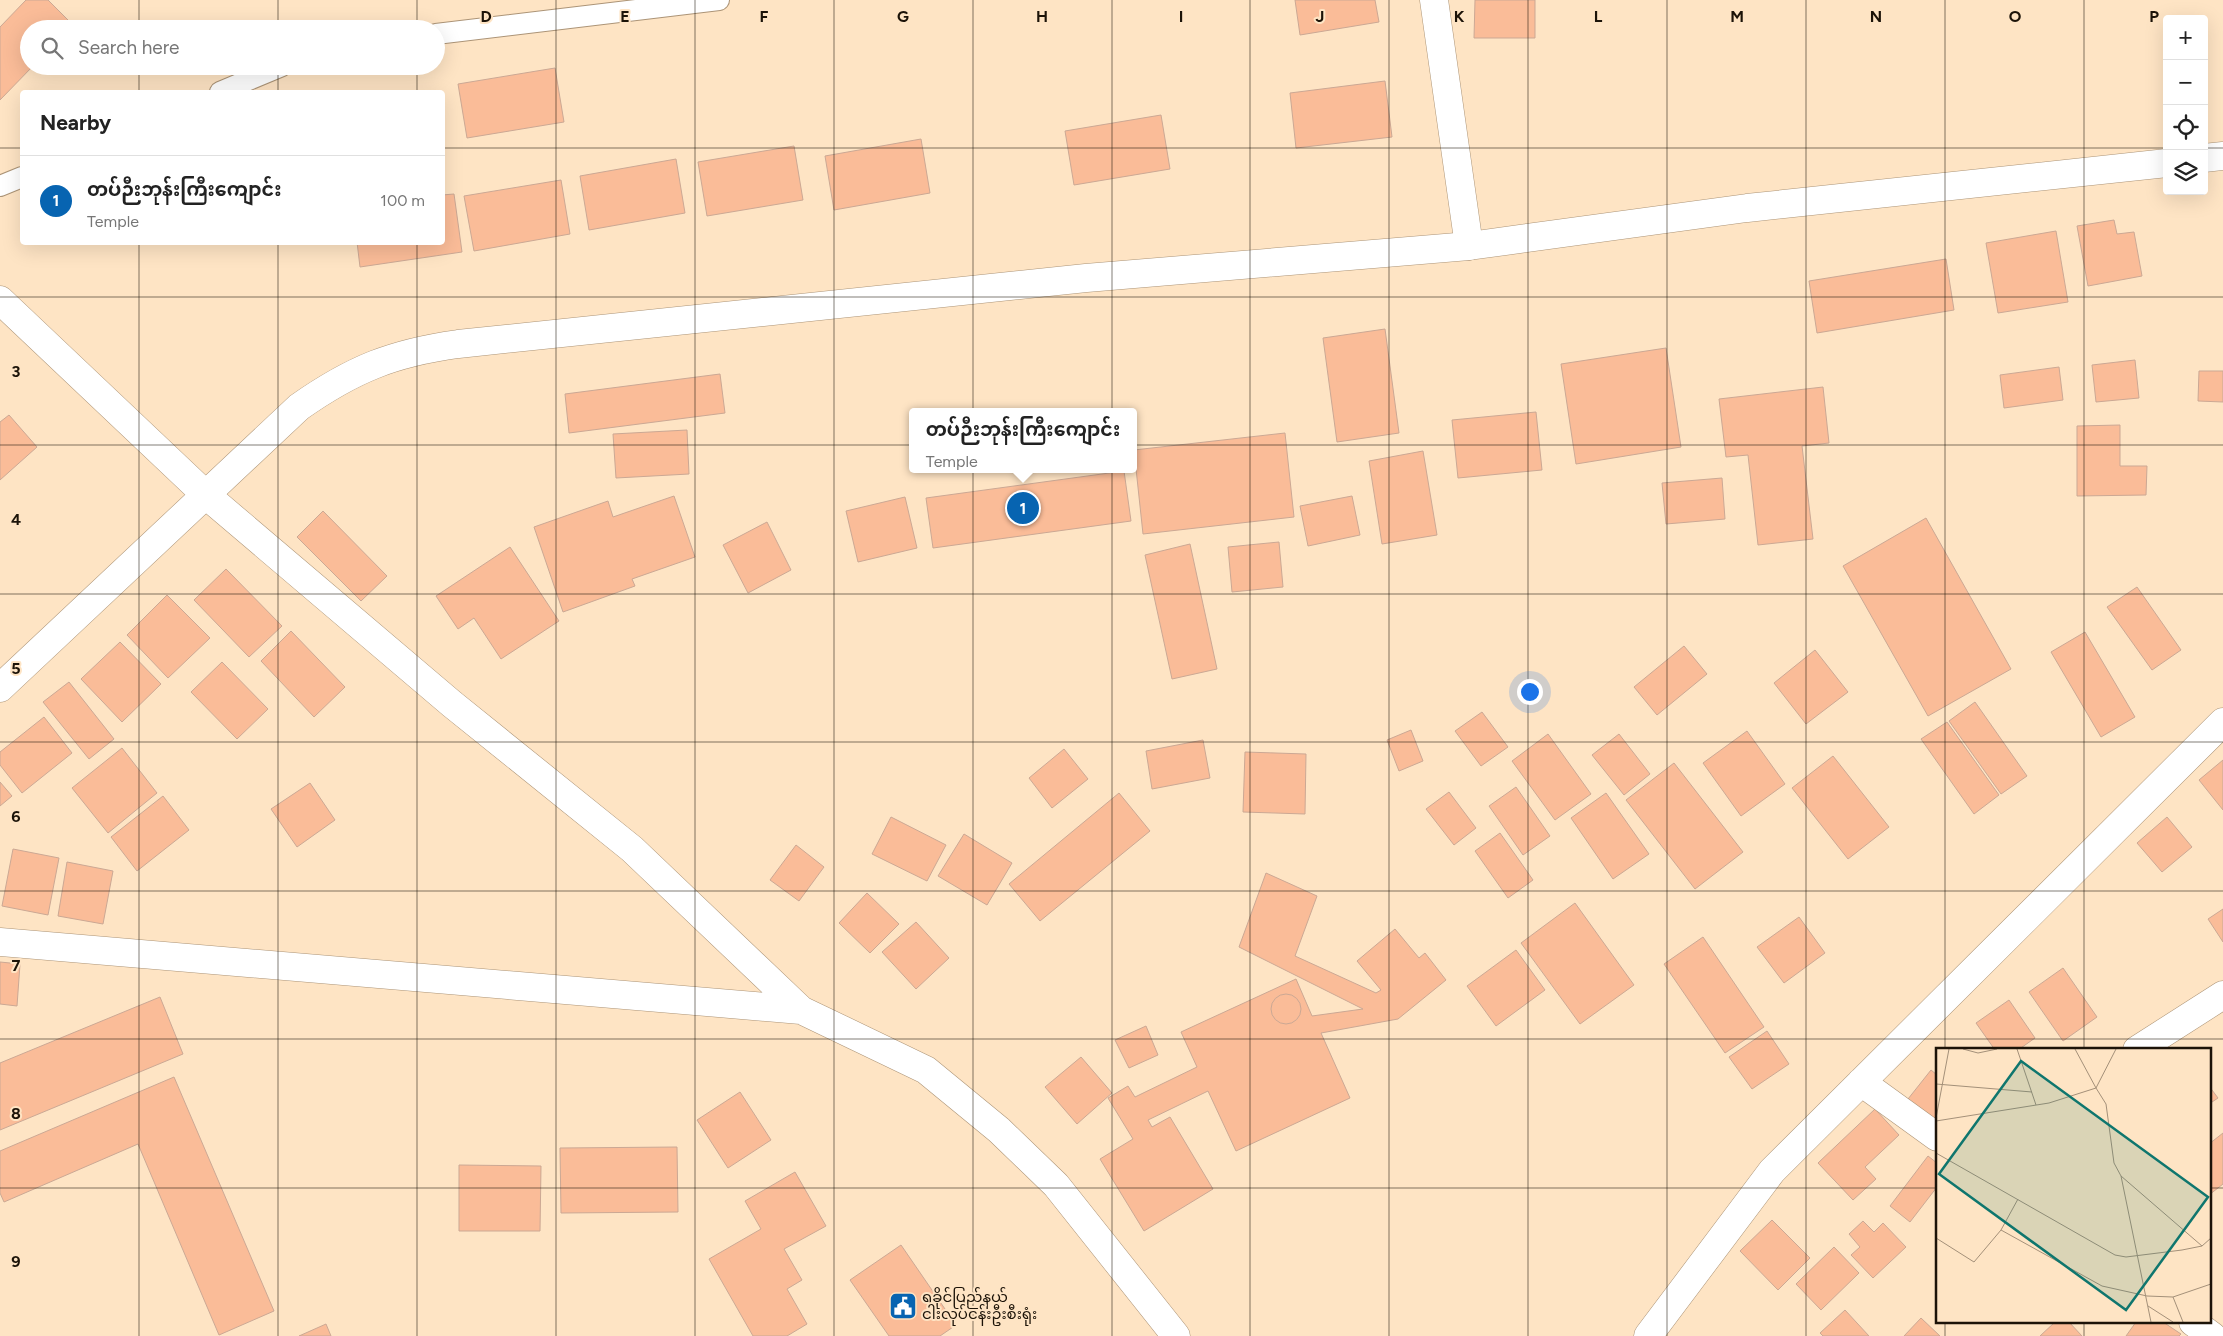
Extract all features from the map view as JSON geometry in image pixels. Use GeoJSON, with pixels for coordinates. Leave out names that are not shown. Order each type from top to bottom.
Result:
{"type":"FeatureCollection","features":[{"type":"Feature","properties":{"kind":"street"},"geometry":{"type":"LineString","coordinates":[[1434,0],[1469,246]]}},
{"type":"Feature","properties":{"kind":"street"},"geometry":{"type":"LineString","coordinates":[[2208,158],[2223,156]]}},
{"type":"Feature","properties":{"kind":"street"},"geometry":{"type":"LineString","coordinates":[[0,688],[299,406],[330,385],[361,369],[396,355],[427,348],[1086,278],[1469,246],[1747,208],[2163,162]]}},
{"type":"Feature","properties":{"kind":"street"},"geometry":{"type":"LineString","coordinates":[[0,300],[206,495],[452,704],[632,848],[801,1010],[926,1070],[999,1130],[1056,1185],[1176,1336]]}},
{"type":"Feature","properties":{"kind":"street"},"geometry":{"type":"LineString","coordinates":[[1648,1336],[1772,1171],[2223,722]]}},
{"type":"Feature","properties":{"kind":"street"},"geometry":{"type":"LineString","coordinates":[[0,942],[801,1010]]}},
{"type":"Feature","properties":{"kind":"street"},"geometry":{"type":"LineString","coordinates":[[2140,1048],[2223,995]]}},
{"type":"Feature","properties":{"kind":"street"},"geometry":{"type":"LineString","coordinates":[[1861,1082],[1936,1136]]}},
{"type":"Feature","properties":{"kind":"street"},"geometry":{"type":"LineString","coordinates":[[2196,1324],[2212,1336]]}},
{"type":"Feature","properties":{"kind":"lane"},"geometry":{"type":"LineString","coordinates":[[445,33],[719,0]]}},
{"type":"Feature","properties":{"kind":"lane"},"geometry":{"type":"LineString","coordinates":[[225,90],[261,75]]}},
{"type":"Feature","properties":{"kind":"lane"},"geometry":{"type":"LineString","coordinates":[[0,186],[20,178]]}},
{"type":"Feature","properties":{"kind":"building"},"geometry":{"type":"Polygon","coordinates":[[[26,0],[48,0],[68,20],[20,20],[20,75],[24,75],[0,100],[0,27],[26,0]]]}},
{"type":"Feature","properties":{"kind":"building"},"geometry":{"type":"Polygon","coordinates":[[[1295,0],[1375,0],[1379,22],[1300,35],[1295,0]]]}},
{"type":"Feature","properties":{"kind":"building"},"geometry":{"type":"Polygon","coordinates":[[[1475,0],[1535,0],[1535,38],[1474,38],[1475,0]]]}},
{"type":"Feature","properties":{"kind":"building"},"geometry":{"type":"Polygon","coordinates":[[[555,68],[564,122],[467,138],[458,84],[555,68]]]}},
{"type":"Feature","properties":{"kind":"building"},"geometry":{"type":"Polygon","coordinates":[[[1385,81],[1392,137],[1296,148],[1290,93],[1385,81]]]}},
{"type":"Feature","properties":{"kind":"building"},"geometry":{"type":"Polygon","coordinates":[[[1161,115],[1170,169],[1074,185],[1065,131],[1161,115]]]}},
{"type":"Feature","properties":{"kind":"building"},"geometry":{"type":"Polygon","coordinates":[[[921,139],[930,193],[834,210],[825,156],[921,139]]]}},
{"type":"Feature","properties":{"kind":"building"},"geometry":{"type":"Polygon","coordinates":[[[794,146],[803,200],[707,216],[698,162],[794,146]]]}},
{"type":"Feature","properties":{"kind":"building"},"geometry":{"type":"Polygon","coordinates":[[[676,159],[685,213],[589,230],[580,176],[676,159]]]}},
{"type":"Feature","properties":{"kind":"building"},"geometry":{"type":"Polygon","coordinates":[[[561,180],[570,234],[474,251],[464,196],[561,180]]]}},
{"type":"Feature","properties":{"kind":"building"},"geometry":{"type":"Polygon","coordinates":[[[454,194],[462,252],[360,267],[357,245],[445,245],[445,195],[454,194]]]}},
{"type":"Feature","properties":{"kind":"building"},"geometry":{"type":"Polygon","coordinates":[[[2114,220],[2117,234],[2134,232],[2142,276],[2088,286],[2077,226],[2114,220]]]}},
{"type":"Feature","properties":{"kind":"building"},"geometry":{"type":"Polygon","coordinates":[[[2056,231],[2068,302],[1998,313],[1986,243],[2056,231]]]}},
{"type":"Feature","properties":{"kind":"building"},"geometry":{"type":"Polygon","coordinates":[[[1946,259],[1954,310],[1817,333],[1809,281],[1946,259]]]}},
{"type":"Feature","properties":{"kind":"building"},"geometry":{"type":"Polygon","coordinates":[[[1385,329],[1399,433],[1337,442],[1323,338],[1385,329]]]}},
{"type":"Feature","properties":{"kind":"building"},"geometry":{"type":"Polygon","coordinates":[[[1666,348],[1681,447],[1576,464],[1561,364],[1666,348]]]}},
{"type":"Feature","properties":{"kind":"building"},"geometry":{"type":"Polygon","coordinates":[[[2135,360],[2139,398],[2096,402],[2092,365],[2135,360]]]}},
{"type":"Feature","properties":{"kind":"building"},"geometry":{"type":"Polygon","coordinates":[[[2059,367],[2063,400],[2004,408],[2000,375],[2059,367]]]}},
{"type":"Feature","properties":{"kind":"building"},"geometry":{"type":"Polygon","coordinates":[[[2199,371],[2223,371],[2223,402],[2198,401],[2199,371]]]}},
{"type":"Feature","properties":{"kind":"building"},"geometry":{"type":"Polygon","coordinates":[[[720,374],[725,413],[569,433],[565,394],[720,374]]]}},
{"type":"Feature","properties":{"kind":"building"},"geometry":{"type":"Polygon","coordinates":[[[1823,387],[1829,443],[1802,446],[1813,539],[1758,545],[1748,455],[1726,457],[1719,399],[1823,387]]]}},
{"type":"Feature","properties":{"kind":"building"},"geometry":{"type":"Polygon","coordinates":[[[1536,412],[1542,470],[1458,478],[1452,420],[1536,412]]]}},
{"type":"Feature","properties":{"kind":"building"},"geometry":{"type":"Polygon","coordinates":[[[9,415],[37,447],[0,480],[0,422],[9,415]]]}},
{"type":"Feature","properties":{"kind":"building"},"geometry":{"type":"Polygon","coordinates":[[[2120,425],[2120,466],[2147,466],[2146,495],[2077,496],[2077,426],[2120,425]]]}},
{"type":"Feature","properties":{"kind":"building"},"geometry":{"type":"Polygon","coordinates":[[[687,430],[689,474],[616,478],[613,434],[687,430]]]}},
{"type":"Feature","properties":{"kind":"building"},"geometry":{"type":"Polygon","coordinates":[[[1285,433],[1294,517],[1143,534],[1136,473],[1137,450],[1285,433]]]}},
{"type":"Feature","properties":{"kind":"building"},"geometry":{"type":"Polygon","coordinates":[[[1423,451],[1437,535],[1382,544],[1369,461],[1423,451]]]}},
{"type":"Feature","properties":{"kind":"building"},"geometry":{"type":"Polygon","coordinates":[[[1109,473],[1124,473],[1131,521],[933,548],[926,498],[1109,473]]]}},
{"type":"Feature","properties":{"kind":"building"},"geometry":{"type":"Polygon","coordinates":[[[1722,478],[1725,519],[1666,524],[1662,483],[1722,478]]]}},
{"type":"Feature","properties":{"kind":"building"},"geometry":{"type":"Polygon","coordinates":[[[674,496],[695,557],[632,579],[635,586],[563,612],[534,527],[608,501],[613,517],[674,496]]]}},
{"type":"Feature","properties":{"kind":"building"},"geometry":{"type":"Polygon","coordinates":[[[1352,496],[1360,535],[1308,546],[1300,506],[1352,496]]]}},
{"type":"Feature","properties":{"kind":"building"},"geometry":{"type":"Polygon","coordinates":[[[905,497],[917,548],[858,562],[846,511],[905,497]]]}},
{"type":"Feature","properties":{"kind":"building"},"geometry":{"type":"Polygon","coordinates":[[[323,511],[387,576],[361,601],[297,537],[323,511]]]}},
{"type":"Feature","properties":{"kind":"building"},"geometry":{"type":"Polygon","coordinates":[[[1926,518],[2011,669],[1928,716],[1843,566],[1926,518]]]}},
{"type":"Feature","properties":{"kind":"building"},"geometry":{"type":"Polygon","coordinates":[[[767,522],[791,570],[748,593],[723,545],[767,522]]]}},
{"type":"Feature","properties":{"kind":"building"},"geometry":{"type":"Polygon","coordinates":[[[1279,542],[1283,587],[1232,592],[1228,547],[1279,542]]]}},
{"type":"Feature","properties":{"kind":"building"},"geometry":{"type":"Polygon","coordinates":[[[1190,544],[1217,669],[1172,679],[1145,555],[1190,544]]]}},
{"type":"Feature","properties":{"kind":"building"},"geometry":{"type":"Polygon","coordinates":[[[510,547],[559,621],[501,659],[474,618],[458,629],[436,596],[510,547]]]}},
{"type":"Feature","properties":{"kind":"building"},"geometry":{"type":"Polygon","coordinates":[[[226,569],[282,626],[249,657],[194,600],[226,569]]]}},
{"type":"Feature","properties":{"kind":"building"},"geometry":{"type":"Polygon","coordinates":[[[2137,587],[2181,650],[2152,670],[2107,607],[2137,587]]]}},
{"type":"Feature","properties":{"kind":"building"},"geometry":{"type":"Polygon","coordinates":[[[167,595],[210,638],[168,678],[127,635],[167,595]]]}},
{"type":"Feature","properties":{"kind":"building"},"geometry":{"type":"Polygon","coordinates":[[[291,631],[345,687],[314,717],[261,661],[291,631]]]}},
{"type":"Feature","properties":{"kind":"building"},"geometry":{"type":"Polygon","coordinates":[[[2085,632],[2135,717],[2101,737],[2051,652],[2085,632]]]}},
{"type":"Feature","properties":{"kind":"building"},"geometry":{"type":"Polygon","coordinates":[[[120,642],[161,684],[122,722],[81,679],[120,642]]]}},
{"type":"Feature","properties":{"kind":"building"},"geometry":{"type":"Polygon","coordinates":[[[1684,646],[1707,674],[1657,715],[1634,687],[1684,646]]]}},
{"type":"Feature","properties":{"kind":"building"},"geometry":{"type":"Polygon","coordinates":[[[1815,650],[1848,692],[1806,724],[1774,683],[1815,650]]]}},
{"type":"Feature","properties":{"kind":"building"},"geometry":{"type":"Polygon","coordinates":[[[222,662],[268,709],[237,739],[191,692],[222,662]]]}},
{"type":"Feature","properties":{"kind":"building"},"geometry":{"type":"Polygon","coordinates":[[[69,682],[114,739],[89,759],[43,702],[69,682]]]}},
{"type":"Feature","properties":{"kind":"building"},"geometry":{"type":"Polygon","coordinates":[[[1975,702],[2027,776],[2001,794],[1949,721],[1975,702]]]}},
{"type":"Feature","properties":{"kind":"building"},"geometry":{"type":"Polygon","coordinates":[[[1482,712],[1508,747],[1481,766],[1455,731],[1482,712]]]}},
{"type":"Feature","properties":{"kind":"building"},"geometry":{"type":"Polygon","coordinates":[[[44,717],[72,753],[22,793],[0,765],[0,752],[44,717]]]}},
{"type":"Feature","properties":{"kind":"building"},"geometry":{"type":"Polygon","coordinates":[[[1947,722],[1999,795],[1974,814],[1921,739],[1947,722]]]}},
{"type":"Feature","properties":{"kind":"building"},"geometry":{"type":"Polygon","coordinates":[[[1411,730],[1423,761],[1399,771],[1387,740],[1411,730]]]}},
{"type":"Feature","properties":{"kind":"building"},"geometry":{"type":"Polygon","coordinates":[[[1747,731],[1785,784],[1741,816],[1703,763],[1747,731]]]}},
{"type":"Feature","properties":{"kind":"building"},"geometry":{"type":"Polygon","coordinates":[[[1548,734],[1591,794],[1555,820],[1512,761],[1548,734]]]}},
{"type":"Feature","properties":{"kind":"building"},"geometry":{"type":"Polygon","coordinates":[[[1619,734],[1650,774],[1624,795],[1592,755],[1619,734]]]}},
{"type":"Feature","properties":{"kind":"building"},"geometry":{"type":"Polygon","coordinates":[[[1203,740],[1210,778],[1152,789],[1146,751],[1203,740]]]}},
{"type":"Feature","properties":{"kind":"building"},"geometry":{"type":"Polygon","coordinates":[[[122,748],[157,793],[108,833],[72,788],[122,748]]]}},
{"type":"Feature","properties":{"kind":"building"},"geometry":{"type":"Polygon","coordinates":[[[1064,749],[1088,779],[1052,808],[1029,778],[1064,749]]]}},
{"type":"Feature","properties":{"kind":"building"},"geometry":{"type":"Polygon","coordinates":[[[1245,752],[1306,754],[1305,814],[1243,812],[1245,752]]]}},
{"type":"Feature","properties":{"kind":"building"},"geometry":{"type":"Polygon","coordinates":[[[1833,756],[1889,827],[1848,859],[1792,788],[1833,756]]]}},
{"type":"Feature","properties":{"kind":"building"},"geometry":{"type":"Polygon","coordinates":[[[2223,760],[2223,810],[2199,780],[2223,760]]]}},
{"type":"Feature","properties":{"kind":"building"},"geometry":{"type":"Polygon","coordinates":[[[1674,763],[1743,852],[1695,889],[1626,800],[1674,763]]]}},
{"type":"Feature","properties":{"kind":"building"},"geometry":{"type":"Polygon","coordinates":[[[0,782],[12,796],[0,806],[0,782]]]}},
{"type":"Feature","properties":{"kind":"building"},"geometry":{"type":"Polygon","coordinates":[[[310,783],[335,820],[297,847],[271,809],[310,783]]]}},
{"type":"Feature","properties":{"kind":"building"},"geometry":{"type":"Polygon","coordinates":[[[1516,787],[1550,836],[1523,855],[1489,806],[1516,787]]]}},
{"type":"Feature","properties":{"kind":"building"},"geometry":{"type":"Polygon","coordinates":[[[1449,792],[1476,828],[1454,845],[1426,809],[1449,792]]]}},
{"type":"Feature","properties":{"kind":"building"},"geometry":{"type":"Polygon","coordinates":[[[1119,793],[1150,831],[1040,921],[1009,884],[1119,793]]]}},
{"type":"Feature","properties":{"kind":"building"},"geometry":{"type":"Polygon","coordinates":[[[1606,793],[1649,854],[1613,879],[1571,818],[1606,793]]]}},
{"type":"Feature","properties":{"kind":"building"},"geometry":{"type":"Polygon","coordinates":[[[163,796],[189,830],[137,871],[111,837],[163,796]]]}},
{"type":"Feature","properties":{"kind":"building"},"geometry":{"type":"Polygon","coordinates":[[[891,817],[946,845],[927,881],[872,854],[891,817]]]}},
{"type":"Feature","properties":{"kind":"building"},"geometry":{"type":"Polygon","coordinates":[[[2167,817],[2192,847],[2162,872],[2137,843],[2167,817]]]}},
{"type":"Feature","properties":{"kind":"building"},"geometry":{"type":"Polygon","coordinates":[[[1500,833],[1533,880],[1508,898],[1475,851],[1500,833]]]}},
{"type":"Feature","properties":{"kind":"building"},"geometry":{"type":"Polygon","coordinates":[[[964,834],[1012,863],[987,905],[938,876],[964,834]]]}},
{"type":"Feature","properties":{"kind":"building"},"geometry":{"type":"Polygon","coordinates":[[[796,845],[824,867],[799,901],[770,880],[796,845]]]}},
{"type":"Feature","properties":{"kind":"building"},"geometry":{"type":"Polygon","coordinates":[[[13,849],[59,858],[48,915],[2,906],[13,849]]]}},
{"type":"Feature","properties":{"kind":"building"},"geometry":{"type":"Polygon","coordinates":[[[67,862],[113,871],[103,924],[58,916],[67,862]]]}},
{"type":"Feature","properties":{"kind":"building"},"geometry":{"type":"Polygon","coordinates":[[[1266,873],[1317,896],[1295,956],[1376,993],[1381,990],[1357,961],[1395,929],[1419,958],[1425,953],[1446,980],[1398,1019],[1321,1033],[1350,1098],[1236,1151],[1208,1091],[1148,1120],[1152,1127],[1170,1117],[1213,1189],[1144,1231],[1100,1159],[1133,1139],[1108,1098],[1128,1086],[1135,1097],[1197,1067],[1181,1032],[1296,979],[1312,1016],[1363,1009],[1239,947],[1266,873]]]}},
{"type":"Feature","properties":{"kind":"building"},"geometry":{"type":"Polygon","coordinates":[[[867,893],[899,924],[870,953],[839,923],[867,893]]]}},
{"type":"Feature","properties":{"kind":"building"},"geometry":{"type":"Polygon","coordinates":[[[1575,903],[1634,985],[1580,1024],[1521,943],[1575,903]]]}},
{"type":"Feature","properties":{"kind":"building"},"geometry":{"type":"Polygon","coordinates":[[[2223,909],[2223,942],[2208,919],[2223,909]]]}},
{"type":"Feature","properties":{"kind":"building"},"geometry":{"type":"Polygon","coordinates":[[[1799,917],[1825,953],[1784,983],[1757,947],[1799,917]]]}},
{"type":"Feature","properties":{"kind":"building"},"geometry":{"type":"Polygon","coordinates":[[[916,922],[949,958],[916,989],[882,952],[916,922]]]}},
{"type":"Feature","properties":{"kind":"building"},"geometry":{"type":"Polygon","coordinates":[[[1703,937],[1764,1027],[1725,1053],[1664,964],[1703,937]]]}},
{"type":"Feature","properties":{"kind":"building"},"geometry":{"type":"Polygon","coordinates":[[[1516,950],[1545,990],[1496,1026],[1467,986],[1516,950]]]}},
{"type":"Feature","properties":{"kind":"building"},"geometry":{"type":"Polygon","coordinates":[[[0,962],[20,964],[17,1006],[0,1004],[0,962]]]}},
{"type":"Feature","properties":{"kind":"building"},"geometry":{"type":"Polygon","coordinates":[[[2063,968],[2097,1017],[2063,1041],[2029,992],[2063,968]]]}},
{"type":"Feature","properties":{"kind":"building"},"geometry":{"type":"Polygon","coordinates":[[[1286,994],[1292,995],[1300,1003],[1300,1015],[1292,1023],[1286,1024],[1280,1023],[1272,1015],[1271,1009],[1272,1003],[1280,995],[1286,994]]]}},
{"type":"Feature","properties":{"kind":"building"},"geometry":{"type":"Polygon","coordinates":[[[160,997],[183,1054],[0,1130],[0,1063],[160,997]]]}},
{"type":"Feature","properties":{"kind":"building"},"geometry":{"type":"Polygon","coordinates":[[[2009,1000],[2035,1038],[2021,1048],[1994,1048],[1976,1023],[2009,1000]]]}},
{"type":"Feature","properties":{"kind":"building"},"geometry":{"type":"Polygon","coordinates":[[[1146,1026],[1158,1055],[1129,1068],[1115,1040],[1146,1026]]]}},
{"type":"Feature","properties":{"kind":"building"},"geometry":{"type":"Polygon","coordinates":[[[1767,1031],[1789,1064],[1752,1089],[1729,1057],[1767,1031]]]}},
{"type":"Feature","properties":{"kind":"building"},"geometry":{"type":"Polygon","coordinates":[[[1081,1057],[1112,1093],[1077,1124],[1045,1087],[1081,1057]]]}},
{"type":"Feature","properties":{"kind":"building"},"geometry":{"type":"Polygon","coordinates":[[[1931,1070],[1936,1074],[1936,1123],[1908,1099],[1931,1070]]]}},
{"type":"Feature","properties":{"kind":"building"},"geometry":{"type":"Polygon","coordinates":[[[174,1077],[274,1311],[219,1335],[138,1144],[4,1202],[0,1193],[0,1151],[174,1077]]]}},
{"type":"Feature","properties":{"kind":"building"},"geometry":{"type":"Polygon","coordinates":[[[2210,1087],[2218,1098],[2210,1103],[2210,1087]]]}},
{"type":"Feature","properties":{"kind":"building"},"geometry":{"type":"Polygon","coordinates":[[[740,1092],[771,1140],[728,1168],[697,1120],[740,1092]]]}},
{"type":"Feature","properties":{"kind":"building"},"geometry":{"type":"Polygon","coordinates":[[[1875,1109],[1899,1135],[1865,1167],[1876,1179],[1853,1200],[1818,1163],[1875,1109]]]}},
{"type":"Feature","properties":{"kind":"building"},"geometry":{"type":"Polygon","coordinates":[[[2223,1133],[2223,1184],[2210,1194],[2210,1143],[2223,1133]]]}},
{"type":"Feature","properties":{"kind":"building"},"geometry":{"type":"Polygon","coordinates":[[[677,1147],[678,1212],[561,1213],[560,1148],[677,1147]]]}},
{"type":"Feature","properties":{"kind":"building"},"geometry":{"type":"Polygon","coordinates":[[[1928,1156],[1936,1162],[1936,1188],[1910,1222],[1890,1206],[1928,1156]]]}},
{"type":"Feature","properties":{"kind":"building"},"geometry":{"type":"Polygon","coordinates":[[[459,1165],[541,1166],[540,1231],[459,1231],[459,1165]]]}},
{"type":"Feature","properties":{"kind":"building"},"geometry":{"type":"Polygon","coordinates":[[[795,1172],[826,1226],[784,1249],[802,1280],[787,1289],[807,1324],[787,1336],[753,1336],[709,1259],[761,1229],[745,1201],[795,1172]]]}},
{"type":"Feature","properties":{"kind":"building"},"geometry":{"type":"Polygon","coordinates":[[[1772,1220],[1810,1258],[1778,1290],[1740,1251],[1772,1220]]]}},
{"type":"Feature","properties":{"kind":"building"},"geometry":{"type":"Polygon","coordinates":[[[1863,1221],[1874,1232],[1883,1223],[1906,1247],[1873,1278],[1851,1255],[1860,1247],[1849,1234],[1863,1221]]]}},
{"type":"Feature","properties":{"kind":"building"},"geometry":{"type":"Polygon","coordinates":[[[901,1245],[956,1325],[940,1336],[889,1336],[850,1280],[901,1245]]]}},
{"type":"Feature","properties":{"kind":"building"},"geometry":{"type":"Polygon","coordinates":[[[1834,1247],[1859,1273],[1821,1310],[1796,1284],[1834,1247]]]}},
{"type":"Feature","properties":{"kind":"building"},"geometry":{"type":"Polygon","coordinates":[[[1845,1310],[1869,1336],[1823,1336],[1820,1333],[1845,1310]]]}},
{"type":"Feature","properties":{"kind":"building"},"geometry":{"type":"Polygon","coordinates":[[[1921,1318],[1940,1336],[1904,1336],[1921,1318]]]}},
{"type":"Feature","properties":{"kind":"building"},"geometry":{"type":"Polygon","coordinates":[[[326,1324],[331,1336],[299,1336],[326,1324]]]}},
{"type":"Feature","properties":{"kind":"building"},"geometry":{"type":"Polygon","coordinates":[[[2053,1324],[2071,1324],[2082,1336],[2040,1336],[2053,1324]]]}},
{"type":"Feature","properties":{"kind":"building"},"geometry":{"type":"Polygon","coordinates":[[[2135,1324],[2166,1324],[2181,1334],[2179,1336],[2126,1336],[2135,1324]]]}},
{"type":"Feature","properties":{"kind":"place","name":"တပ်ဉီးဘုန်းကြီးကျောင်း"},"geometry":{"type":"Point","coordinates":[1023,508]}},
{"type":"Feature","properties":{"kind":"place","name":"ရခိုင်ပြည်နယ် ငါးလုပ်ငန်းဦးစီးရုံး"},"geometry":{"type":"Point","coordinates":[903,1306]}}]}
